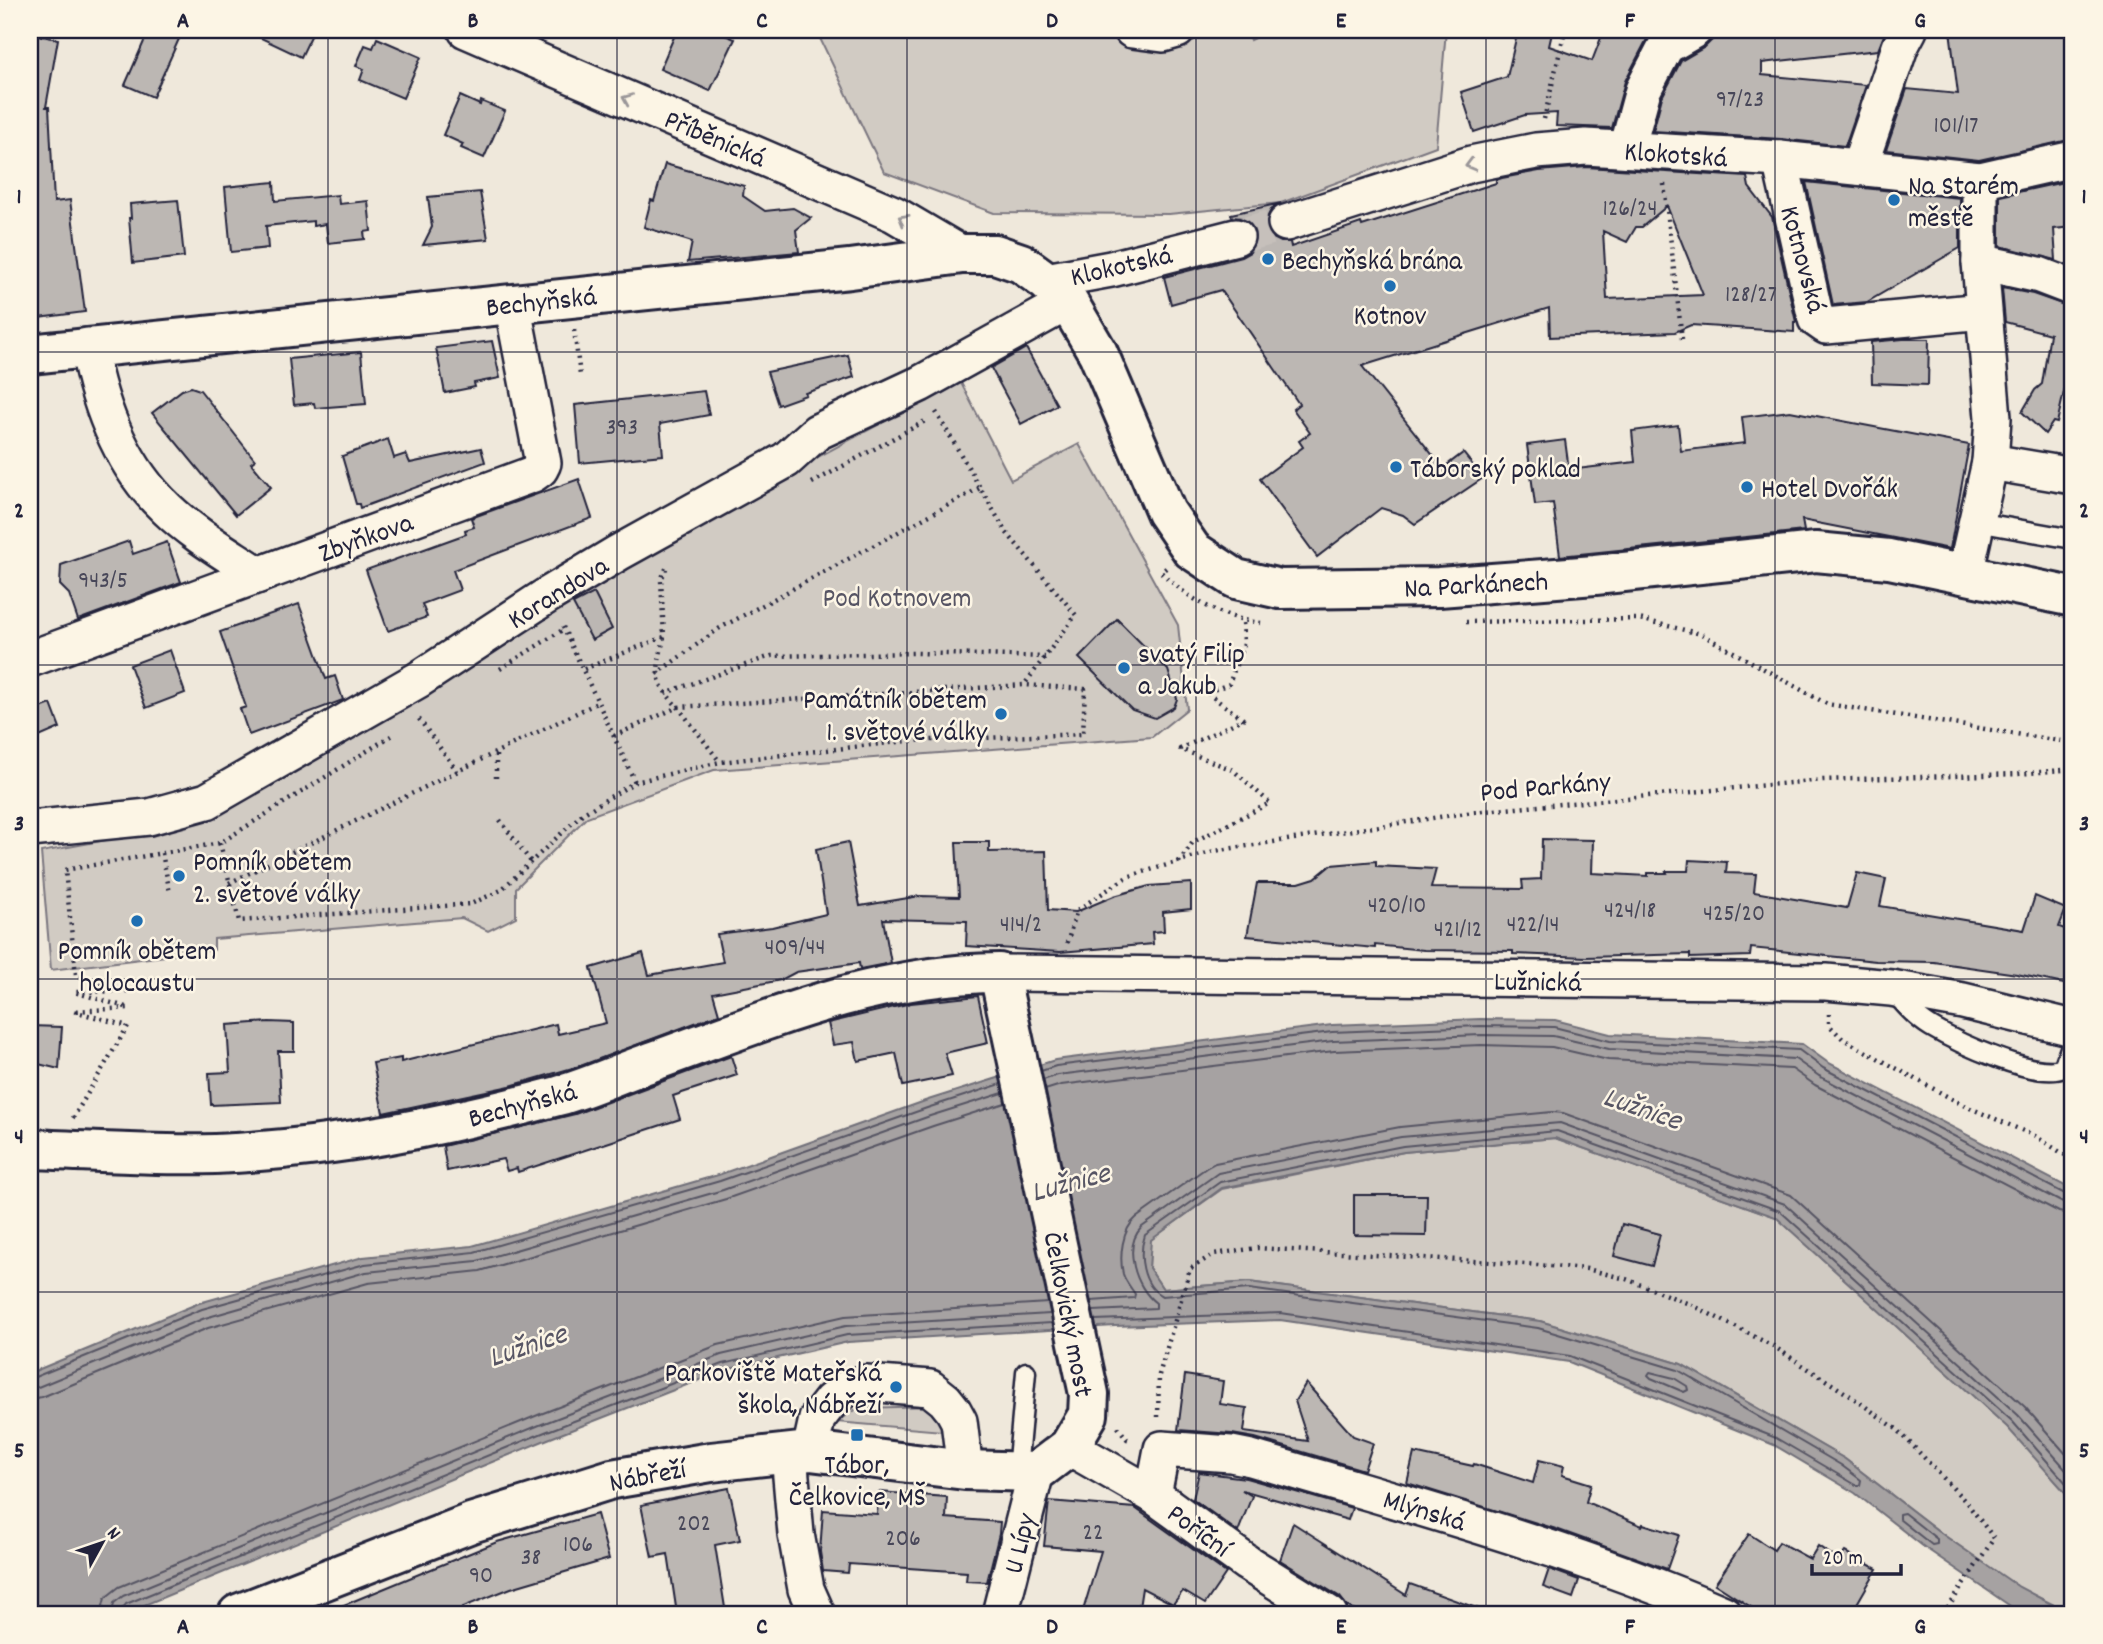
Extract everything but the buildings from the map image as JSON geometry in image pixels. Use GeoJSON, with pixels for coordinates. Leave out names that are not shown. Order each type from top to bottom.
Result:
{"type":"FeatureCollection","features":[{"type":"Feature","properties":{"kind":"street","name":"Příběnická"},"geometry":{"type":"LineString","coordinates":[[466,30],[894,214],[961,254]]}},
{"type":"Feature","properties":{"kind":"street"},"geometry":{"type":"LineString","coordinates":[[1132,30],[1163,34],[1177,30]]}},
{"type":"Feature","properties":{"kind":"street"},"geometry":{"type":"LineString","coordinates":[[1626,149],[1643,90],[1665,46],[1693,30]]}},
{"type":"Feature","properties":{"kind":"street"},"geometry":{"type":"LineString","coordinates":[[1859,167],[1900,47],[1909,30]]}},
{"type":"Feature","properties":{"kind":"street","name":"Klokotská"},"geometry":{"type":"LineString","coordinates":[[1286,223],[1471,164],[1536,151],[1586,147],[1780,159],[1980,180],[2073,159]]}},
{"type":"Feature","properties":{"kind":"street","name":"Kotnovská"},"geometry":{"type":"LineString","coordinates":[[1780,159],[1816,319],[1826,326],[1983,311]]}},
{"type":"Feature","properties":{"kind":"street"},"geometry":{"type":"LineString","coordinates":[[1965,574],[1990,462],[1993,418],[1980,262],[1980,180]]}},
{"type":"Feature","properties":{"kind":"street","name":"Klokotská"},"geometry":{"type":"LineString","coordinates":[[1057,291],[1111,268],[1236,237]]}},
{"type":"Feature","properties":{"kind":"street","name":"Bechyňská"},"geometry":{"type":"LineString","coordinates":[[30,354],[850,270],[961,254],[995,254],[1008,257],[1021,263],[1057,291]]}},
{"type":"Feature","properties":{"kind":"street"},"geometry":{"type":"LineString","coordinates":[[1980,262],[2039,275],[2073,288]]}},
{"type":"Feature","properties":{"kind":"street","name":"Korandova"},"geometry":{"type":"LineString","coordinates":[[30,829],[149,817],[206,801],[418,680],[618,552],[786,460],[817,432],[920,384],[1057,291]]}},
{"type":"Feature","properties":{"kind":"street","name":"Na Parkánech"},"geometry":{"type":"LineString","coordinates":[[1057,291],[1098,353],[1166,512],[1192,550],[1236,579],[1280,589],[1439,587],[1595,575],[1816,552],[1889,559],[2073,597]]}},
{"type":"Feature","properties":{"kind":"street","name":"Zbyňkova"},"geometry":{"type":"LineString","coordinates":[[30,659],[526,477],[540,469],[541,453],[512,303]]}},
{"type":"Feature","properties":{"kind":"street"},"geometry":{"type":"LineString","coordinates":[[88,346],[95,385],[112,432],[149,490],[166,509],[191,529],[259,575]]}},
{"type":"Feature","properties":{"kind":"street"},"geometry":{"type":"LineString","coordinates":[[1990,462],[2073,476]]}},
{"type":"Feature","properties":{"kind":"street","name":"Bechyňská"},"geometry":{"type":"LineString","coordinates":[[30,1149],[213,1154],[315,1147],[415,1130],[561,1095],[834,999],[913,980],[999,973]]}},
{"type":"Feature","properties":{"kind":"street","name":"Lužnická"},"geometry":{"type":"LineString","coordinates":[[999,973],[1826,982],[1891,988],[1963,1001],[2073,1028]]}},
{"type":"Feature","properties":{"kind":"street","name":"Čelkovický most"},"geometry":{"type":"LineString","coordinates":[[999,973],[1089,1394],[1088,1415],[1069,1447]]}},
{"type":"Feature","properties":{"kind":"street"},"geometry":{"type":"LineString","coordinates":[[817,1614],[806,1589],[796,1534],[800,1453],[817,1419],[831,1401],[847,1388],[866,1383],[930,1388],[945,1400],[959,1421],[965,1470]]}},
{"type":"Feature","properties":{"kind":"street"},"geometry":{"type":"LineString","coordinates":[[1027,1472],[1069,1447]]}},
{"type":"Feature","properties":{"kind":"street","name":"Poříční"},"geometry":{"type":"LineString","coordinates":[[1069,1447],[1153,1495],[1247,1563],[1329,1614]]}},
{"type":"Feature","properties":{"kind":"street"},"geometry":{"type":"LineString","coordinates":[[1153,1495],[1163,1449]]}},
{"type":"Feature","properties":{"kind":"street","name":"Mlýnská"},"geometry":{"type":"LineString","coordinates":[[1163,1449],[1231,1454],[1264,1461],[1538,1544],[1655,1585],[1724,1614]]}},
{"type":"Feature","properties":{"kind":"street","name":"Nábřeží"},"geometry":{"type":"LineString","coordinates":[[238,1614],[471,1522],[612,1479],[710,1462],[800,1453],[965,1470],[1027,1472]]}},
{"type":"Feature","properties":{"kind":"street","name":"U Lípy"},"geometry":{"type":"LineString","coordinates":[[1000,1614],[1027,1472]]}},
{"type":"Feature","properties":{"kind":"lane"},"geometry":{"type":"LineString","coordinates":[[1977,522],[2073,539]]}},
{"type":"Feature","properties":{"kind":"lane"},"geometry":{"type":"LineString","coordinates":[[1891,988],[1905,1007],[1931,1027],[1993,1057],[2053,1072],[2063,1068],[2073,1040]]}},
{"type":"Feature","properties":{"kind":"lane"},"geometry":{"type":"LineString","coordinates":[[1026,1372],[1027,1472]]}},
{"type":"Feature","properties":{"kind":"path"},"geometry":{"type":"LineString","coordinates":[[1536,151],[1565,30]]}},
{"type":"Feature","properties":{"kind":"path"},"geometry":{"type":"LineString","coordinates":[[1661,152],[1682,339]]}},
{"type":"Feature","properties":{"kind":"path"},"geometry":{"type":"LineString","coordinates":[[573,327],[580,375]]}},
{"type":"Feature","properties":{"kind":"path"},"geometry":{"type":"LineString","coordinates":[[920,384],[1006,532],[1076,615],[1024,685]]}},
{"type":"Feature","properties":{"kind":"path"},"geometry":{"type":"LineString","coordinates":[[804,487],[937,414]]}},
{"type":"Feature","properties":{"kind":"path"},"geometry":{"type":"LineString","coordinates":[[656,674],[720,628],[980,488]]}},
{"type":"Feature","properties":{"kind":"path"},"geometry":{"type":"LineString","coordinates":[[672,559],[664,568],[661,580],[664,636],[656,674],[664,693],[720,762]]}},
{"type":"Feature","properties":{"kind":"path"},"geometry":{"type":"LineString","coordinates":[[548,595],[635,782]]}},
{"type":"Feature","properties":{"kind":"path"},"geometry":{"type":"LineString","coordinates":[[1462,622],[1639,618],[1700,634],[1827,704],[2073,743]]}},
{"type":"Feature","properties":{"kind":"path"},"geometry":{"type":"LineString","coordinates":[[1178,863],[1193,842],[1270,803],[1233,770],[1180,748],[1243,719],[1207,693],[1229,684],[1244,644],[1244,620],[1271,624]]}},
{"type":"Feature","properties":{"kind":"path"},"geometry":{"type":"LineString","coordinates":[[584,669],[664,636]]}},
{"type":"Feature","properties":{"kind":"path"},"geometry":{"type":"LineString","coordinates":[[664,693],[771,656],[916,653],[1045,657]]}},
{"type":"Feature","properties":{"kind":"path"},"geometry":{"type":"LineString","coordinates":[[67,1129],[128,1026],[73,1012],[129,1008],[74,992],[127,991],[76,975],[65,870],[219,842],[239,921],[471,904],[501,890],[582,814],[635,782],[720,762],[907,741],[1083,734],[1085,689],[1024,685],[678,707],[614,736]]}},
{"type":"Feature","properties":{"kind":"path"},"geometry":{"type":"LineString","coordinates":[[229,883],[599,702]]}},
{"type":"Feature","properties":{"kind":"path"},"geometry":{"type":"LineString","coordinates":[[419,719],[457,771]]}},
{"type":"Feature","properties":{"kind":"path"},"geometry":{"type":"LineString","coordinates":[[496,752],[496,778]]}},
{"type":"Feature","properties":{"kind":"path","name":"Pod Parkány"},"geometry":{"type":"LineString","coordinates":[[1065,950],[1077,910],[1126,877],[1214,851],[1473,812],[1823,780],[2018,774],[2073,769]]}},
{"type":"Feature","properties":{"kind":"path"},"geometry":{"type":"LineString","coordinates":[[500,820],[531,862]]}},
{"type":"Feature","properties":{"kind":"path"},"geometry":{"type":"LineString","coordinates":[[162,853],[170,893]]}},
{"type":"Feature","properties":{"kind":"path"},"geometry":{"type":"LineString","coordinates":[[1829,1012],[1829,1025],[1843,1039],[1964,1105],[2035,1136],[2073,1160]]}},
{"type":"Feature","properties":{"kind":"path"},"geometry":{"type":"LineString","coordinates":[[1163,1449],[1158,1432],[1159,1376],[1190,1269],[1214,1254],[1257,1248],[1587,1269],[1626,1279],[1692,1305],[1773,1346],[1898,1430],[1966,1502],[1994,1538],[1944,1614]]}},
{"type":"Feature","properties":{"kind":"path"},"geometry":{"type":"LineString","coordinates":[[1115,1423],[1127,1439],[1163,1449]]}},
{"type":"Feature","properties":{"kind":"green space"},"geometry":{"type":"Polygon","coordinates":[[[816,30],[1247,30],[1250,40],[1271,30],[1446,30],[1436,146],[1281,203],[1169,214],[994,213],[884,172],[816,30]]]}},
{"type":"Feature","properties":{"kind":"green space","name":"Pod Kotnovem"},"geometry":{"type":"Polygon","coordinates":[[[960,381],[1011,480],[1079,444],[1178,625],[1187,709],[1152,737],[714,770],[587,817],[516,888],[516,917],[488,931],[462,918],[214,939],[214,950],[51,970],[41,852],[193,824],[657,543],[960,381]]]}},
{"type":"Feature","properties":{"kind":"green space"},"geometry":{"type":"Polygon","coordinates":[[[1555,1138],[1776,1217],[2008,1427],[2073,1501],[2073,1614],[2019,1588],[1945,1536],[1845,1459],[1681,1364],[1540,1321],[1249,1282],[1163,1289],[1149,1268],[1150,1240],[1222,1189],[1404,1152],[1555,1138]]]}},
{"type":"Feature","properties":{"kind":"green space"},"geometry":{"type":"Polygon","coordinates":[[[936,1406],[942,1431],[836,1422],[858,1408],[936,1406]]]}},
{"type":"Feature","properties":{"kind":"water","name":"Lužnice"},"geometry":{"type":"Polygon","coordinates":[[[1480,1019],[1555,1020],[1610,1034],[1802,1044],[1827,1062],[2073,1190],[2073,1501],[2007,1427],[1776,1217],[1555,1138],[1404,1152],[1222,1188],[1151,1240],[1149,1268],[1163,1289],[1249,1282],[1540,1321],[1681,1364],[1845,1459],[1945,1536],[2019,1587],[2070,1614],[2022,1614],[1924,1547],[1855,1493],[1774,1445],[1569,1362],[1280,1320],[1115,1326],[848,1342],[725,1370],[548,1439],[125,1613],[30,1614],[30,1373],[199,1303],[363,1257],[472,1246],[718,1175],[925,1101],[1055,1060],[1332,1025],[1480,1019]]]}},
{"type":"Feature","properties":{"kind":"tunnel"},"geometry":{"type":"LineString","coordinates":[[1236,237],[1286,223]]}},
{"type":"Feature","properties":{"kind":"place","name":"Na Starém městě"},"geometry":{"type":"Point","coordinates":[1894,200]}},
{"type":"Feature","properties":{"kind":"place","name":"Bechyňská brána"},"geometry":{"type":"Point","coordinates":[1268,259]}},
{"type":"Feature","properties":{"kind":"place","name":"Kotnov"},"geometry":{"type":"Point","coordinates":[1390,286]}},
{"type":"Feature","properties":{"kind":"place","name":"Táborský poklad"},"geometry":{"type":"Point","coordinates":[1396,467]}},
{"type":"Feature","properties":{"kind":"place","name":"Hotel Dvořák"},"geometry":{"type":"Point","coordinates":[1747,487]}},
{"type":"Feature","properties":{"kind":"place","name":"svatý Filip a Jakub"},"geometry":{"type":"Point","coordinates":[1124,668]}},
{"type":"Feature","properties":{"kind":"place","name":"Památník obětem 1. světové války"},"geometry":{"type":"Point","coordinates":[1001,714]}},
{"type":"Feature","properties":{"kind":"place","name":"Pomník obětem 2. světové války"},"geometry":{"type":"Point","coordinates":[179,876]}},
{"type":"Feature","properties":{"kind":"place","name":"Pomník obětem holocaustu"},"geometry":{"type":"Point","coordinates":[137,921]}},
{"type":"Feature","properties":{"kind":"place","name":"Parkoviště Mateřská škola, Nábřeží"},"geometry":{"type":"Point","coordinates":[896,1387]}},
{"type":"Feature","properties":{"kind":"place","name":"Tábor, Čelkovice, MŠ"},"geometry":{"type":"Point","coordinates":[857,1435]}}]}
